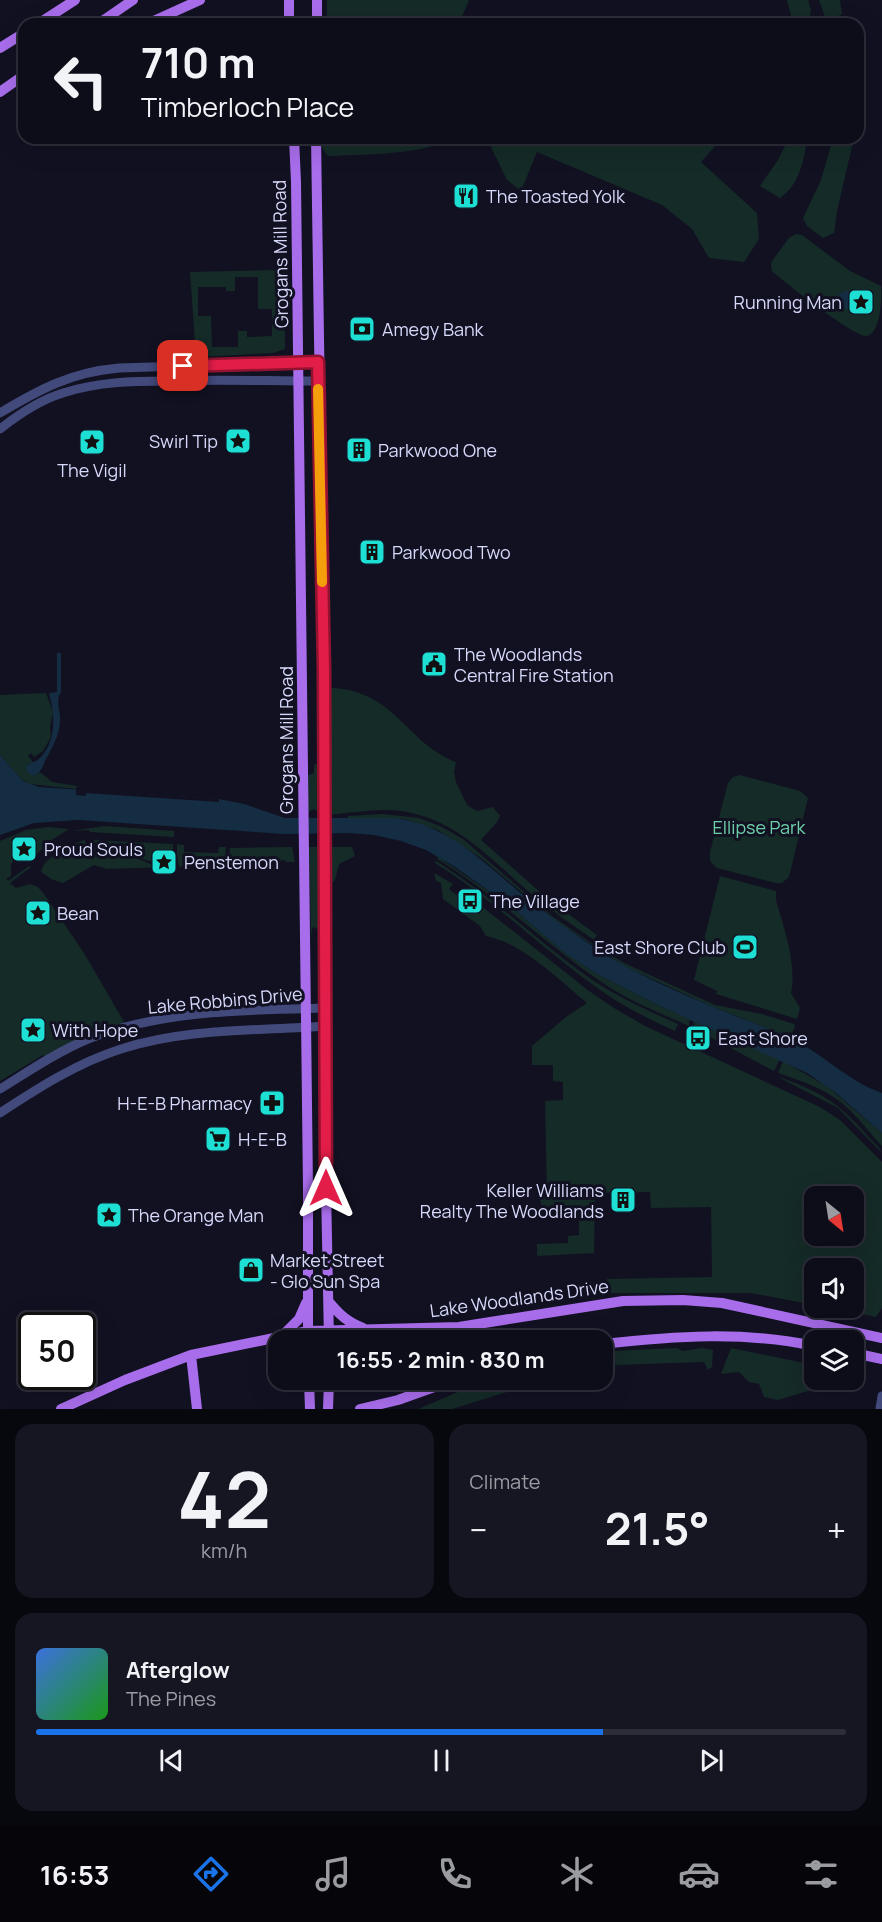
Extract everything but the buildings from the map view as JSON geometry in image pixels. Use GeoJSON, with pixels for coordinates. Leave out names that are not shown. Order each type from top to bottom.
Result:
{"type":"FeatureCollection","features":[{"type":"Feature","properties":{"kind":"main road"},"geometry":{"type":"LineString","coordinates":[[44,18],[66,0]]}},
{"type":"Feature","properties":{"kind":"main road"},"geometry":{"type":"LineString","coordinates":[[46,18],[75,0]]}},
{"type":"Feature","properties":{"kind":"main road"},"geometry":{"type":"LineString","coordinates":[[107,18],[133,0]]}},
{"type":"Feature","properties":{"kind":"main road"},"geometry":{"type":"LineString","coordinates":[[160,18],[200,0]]}},
{"type":"Feature","properties":{"kind":"main road"},"geometry":{"type":"LineString","coordinates":[[282,0],[288,18]]}},
{"type":"Feature","properties":{"kind":"main road"},"geometry":{"type":"LineString","coordinates":[[289,0],[289,18]]}},
{"type":"Feature","properties":{"kind":"main road"},"geometry":{"type":"LineString","coordinates":[[317,2],[317,18]]}},
{"type":"Feature","properties":{"kind":"main road"},"geometry":{"type":"LineString","coordinates":[[0,48],[18,37]]}},
{"type":"Feature","properties":{"kind":"main road"},"geometry":{"type":"LineString","coordinates":[[0,92],[18,79]]}},
{"type":"Feature","properties":{"kind":"main road"},"geometry":{"type":"LineString","coordinates":[[0,92],[18,84]]}},
{"type":"Feature","properties":{"kind":"main road","name":"Grogans Mill Road"},"geometry":{"type":"LineString","coordinates":[[294,144],[308,1330]]}},
{"type":"Feature","properties":{"kind":"main road","name":"Grogans Mill Road"},"geometry":{"type":"LineString","coordinates":[[316,144],[324,670],[323,847],[329,1330]]}},
{"type":"Feature","properties":{"kind":"main road"},"geometry":{"type":"LineString","coordinates":[[288,1330],[299,1319],[308,1294]]}},
{"type":"Feature","properties":{"kind":"main road","name":"Lake Woodlands Drive"},"geometry":{"type":"LineString","coordinates":[[369,1330],[459,1327],[623,1301],[683,1300],[722,1303],[882,1338]]}},
{"type":"Feature","properties":{"kind":"main road"},"geometry":{"type":"LineString","coordinates":[[329,1302],[340,1316],[369,1330]]}},
{"type":"Feature","properties":{"kind":"main road"},"geometry":{"type":"LineString","coordinates":[[613,1343],[723,1336],[788,1340],[804,1344]]}},
{"type":"Feature","properties":{"kind":"main road","name":"Lake Woodlands Drive"},"geometry":{"type":"LineString","coordinates":[[62,1409],[125,1380],[191,1355],[268,1339]]}},
{"type":"Feature","properties":{"kind":"main road"},"geometry":{"type":"LineString","coordinates":[[191,1355],[197,1409]]}},
{"type":"Feature","properties":{"kind":"main road"},"geometry":{"type":"LineString","coordinates":[[864,1355],[882,1359]]}},
{"type":"Feature","properties":{"kind":"main road"},"geometry":{"type":"LineString","coordinates":[[174,1362],[184,1367],[193,1376]]}},
{"type":"Feature","properties":{"kind":"main road"},"geometry":{"type":"LineString","coordinates":[[309,1390],[310,1409]]}},
{"type":"Feature","properties":{"kind":"main road"},"geometry":{"type":"LineString","coordinates":[[328,1409],[329,1390]]}},
{"type":"Feature","properties":{"kind":"main road"},"geometry":{"type":"LineString","coordinates":[[360,1409],[399,1400],[426,1390]]}},
{"type":"Feature","properties":{"kind":"street"},"geometry":{"type":"LineString","coordinates":[[0,412],[37,391],[92,371],[119,368],[318,362]]}},
{"type":"Feature","properties":{"kind":"street"},"geometry":{"type":"LineString","coordinates":[[119,368],[119,382]]}},
{"type":"Feature","properties":{"kind":"street"},"geometry":{"type":"LineString","coordinates":[[0,429],[27,410],[61,393],[91,386],[119,382],[318,381]]}},
{"type":"Feature","properties":{"kind":"street","name":"Lake Robbins Drive"},"geometry":{"type":"LineString","coordinates":[[0,1089],[46,1060],[89,1039],[127,1027],[184,1017],[270,1009],[325,1008]]}},
{"type":"Feature","properties":{"kind":"street"},"geometry":{"type":"LineString","coordinates":[[184,1017],[185,1035]]}},
{"type":"Feature","properties":{"kind":"street","name":"Lake Robbins Drive"},"geometry":{"type":"LineString","coordinates":[[0,1113],[55,1078],[98,1058],[133,1046],[185,1035],[325,1026]]}},
{"type":"Feature","properties":{"kind":"street"},"geometry":{"type":"LineString","coordinates":[[89,1039],[98,1058]]}},
{"type":"Feature","properties":{"kind":"street"},"geometry":{"type":"LineString","coordinates":[[880,1409],[882,1396]]}},
{"type":"Feature","properties":{"kind":"green space"},"geometry":{"type":"Polygon","coordinates":[[[327,0],[469,0],[462,18],[327,18],[327,0]]]}},
{"type":"Feature","properties":{"kind":"green space"},"geometry":{"type":"Polygon","coordinates":[[[787,0],[808,0],[811,10],[809,18],[792,18],[787,0]]]}},
{"type":"Feature","properties":{"kind":"green space"},"geometry":{"type":"Polygon","coordinates":[[[819,0],[840,0],[842,14],[835,18],[825,17],[819,0]]]}},
{"type":"Feature","properties":{"kind":"green space"},"geometry":{"type":"Polygon","coordinates":[[[321,144],[440,144],[408,151],[328,156],[321,144]]]}},
{"type":"Feature","properties":{"kind":"green space"},"geometry":{"type":"Polygon","coordinates":[[[716,144],[701,162],[757,213],[759,239],[744,262],[709,258],[692,229],[662,205],[537,152],[521,191],[507,180],[490,145],[716,144]]]}},
{"type":"Feature","properties":{"kind":"green space"},"geometry":{"type":"Polygon","coordinates":[[[786,144],[806,144],[796,180],[780,198],[760,186],[786,144]]]}},
{"type":"Feature","properties":{"kind":"green space"},"geometry":{"type":"Polygon","coordinates":[[[831,144],[853,144],[834,233],[823,238],[807,226],[803,218],[821,180],[831,144]]]}},
{"type":"Feature","properties":{"kind":"green space"},"geometry":{"type":"Polygon","coordinates":[[[279,189],[284,214],[285,349],[273,353],[196,357],[190,272],[277,270],[282,247],[279,189]],[[235,277],[235,291],[226,291],[226,287],[198,287],[198,316],[211,316],[212,347],[238,347],[238,331],[247,331],[247,337],[272,336],[272,309],[258,309],[258,277],[235,277]]]}},
{"type":"Feature","properties":{"kind":"green space"},"geometry":{"type":"Polygon","coordinates":[[[796,234],[802,235],[850,271],[881,286],[880,315],[871,334],[866,336],[859,334],[848,327],[772,271],[772,261],[789,238],[796,234]]]}},
{"type":"Feature","properties":{"kind":"green space"},"geometry":{"type":"Polygon","coordinates":[[[328,689],[354,692],[372,699],[386,708],[439,754],[456,762],[454,773],[456,782],[467,805],[477,811],[493,807],[500,816],[481,840],[549,900],[597,935],[594,940],[542,903],[474,844],[440,823],[392,810],[328,815],[328,689]]]}},
{"type":"Feature","properties":{"kind":"green space"},"geometry":{"type":"Polygon","coordinates":[[[46,693],[53,712],[51,737],[43,751],[34,757],[31,753],[28,756],[33,762],[27,765],[33,776],[40,772],[52,782],[77,786],[76,789],[29,784],[21,779],[0,755],[0,695],[46,693]]]}},
{"type":"Feature","properties":{"kind":"green space"},"geometry":{"type":"Polygon","coordinates":[[[317,763],[318,812],[314,809],[308,812],[307,776],[314,773],[314,765],[317,763]]]}},
{"type":"Feature","properties":{"kind":"green space","name":"Ellipse Park"},"geometry":{"type":"Polygon","coordinates":[[[740,775],[800,791],[808,798],[789,877],[782,883],[717,868],[710,861],[710,852],[728,783],[733,777],[740,775]]]}},
{"type":"Feature","properties":{"kind":"green space"},"geometry":{"type":"Polygon","coordinates":[[[383,814],[419,818],[440,826],[463,839],[552,916],[624,963],[715,1005],[762,1014],[794,1024],[795,1027],[790,1037],[711,1006],[626,967],[556,921],[481,858],[438,830],[404,819],[348,818],[348,816],[383,814]]]}},
{"type":"Feature","properties":{"kind":"green space"},"geometry":{"type":"Polygon","coordinates":[[[105,826],[174,831],[174,837],[90,832],[89,830],[72,831],[105,826]]]}},
{"type":"Feature","properties":{"kind":"green space"},"geometry":{"type":"Polygon","coordinates":[[[48,827],[69,829],[50,841],[37,854],[27,846],[22,847],[23,850],[16,853],[11,865],[11,876],[6,879],[8,881],[29,866],[31,867],[10,883],[16,888],[30,884],[38,887],[44,894],[84,953],[127,1027],[46,1060],[43,1055],[0,1081],[0,841],[26,830],[48,827]]]}},
{"type":"Feature","properties":{"kind":"green space"},"geometry":{"type":"Polygon","coordinates":[[[85,840],[86,843],[120,851],[150,864],[169,867],[107,869],[94,865],[63,883],[41,872],[52,857],[73,844],[85,840]]]}},
{"type":"Feature","properties":{"kind":"green space"},"geometry":{"type":"Polygon","coordinates":[[[93,840],[173,844],[175,865],[144,859],[93,842],[93,840]]]}},
{"type":"Feature","properties":{"kind":"green space"},"geometry":{"type":"Polygon","coordinates":[[[177,844],[184,845],[184,852],[218,853],[219,847],[226,847],[225,859],[179,867],[177,844]]]}},
{"type":"Feature","properties":{"kind":"green space"},"geometry":{"type":"Polygon","coordinates":[[[292,847],[295,862],[285,860],[277,863],[229,859],[230,848],[292,847]]]}},
{"type":"Feature","properties":{"kind":"green space"},"geometry":{"type":"Polygon","coordinates":[[[309,847],[319,847],[320,950],[318,930],[315,927],[312,928],[311,939],[309,847]]]}},
{"type":"Feature","properties":{"kind":"green space"},"geometry":{"type":"Polygon","coordinates":[[[328,847],[352,847],[355,856],[339,864],[335,880],[330,885],[328,847]]]}},
{"type":"Feature","properties":{"kind":"green space"},"geometry":{"type":"Polygon","coordinates":[[[438,857],[510,906],[565,953],[595,973],[692,1020],[689,1021],[689,1026],[634,1001],[603,983],[561,953],[480,888],[437,859],[438,857]]]}},
{"type":"Feature","properties":{"kind":"green space"},"geometry":{"type":"Polygon","coordinates":[[[436,861],[472,886],[592,980],[628,1001],[678,1024],[675,1031],[606,994],[479,894],[435,863],[436,861]]]}},
{"type":"Feature","properties":{"kind":"green space"},"geometry":{"type":"Polygon","coordinates":[[[434,873],[453,884],[449,889],[476,910],[480,905],[614,1008],[645,1026],[820,1107],[840,1120],[882,1162],[882,1308],[876,1317],[864,1315],[864,1258],[804,1258],[804,1303],[751,1293],[609,1293],[605,1290],[607,1279],[712,1277],[711,1207],[651,1208],[650,1192],[595,1193],[594,1253],[537,1256],[537,1244],[568,1243],[568,1236],[579,1235],[579,1217],[575,1216],[575,1208],[542,1209],[540,1198],[547,1197],[545,1101],[563,1100],[563,1082],[553,1081],[553,1065],[532,1065],[532,1046],[566,1017],[587,1003],[526,954],[500,940],[486,936],[480,926],[443,899],[441,883],[436,881],[434,873]]]}},
{"type":"Feature","properties":{"kind":"green space","name":"East Shore Club"},"geometry":{"type":"Polygon","coordinates":[[[720,876],[776,891],[776,900],[791,958],[791,993],[800,1008],[797,1019],[716,994],[717,991],[694,980],[720,876]]]}},
{"type":"Feature","properties":{"kind":"green space"},"geometry":{"type":"Polygon","coordinates":[[[692,1020],[780,1059],[774,1071],[693,1028],[692,1020]]]}},
{"type":"Feature","properties":{"kind":"green space"},"geometry":{"type":"Polygon","coordinates":[[[783,1061],[828,1087],[882,1133],[882,1146],[836,1098],[778,1073],[783,1061]]]}},
{"type":"Feature","properties":{"kind":"green space"},"geometry":{"type":"Polygon","coordinates":[[[776,1076],[816,1092],[836,1105],[856,1123],[882,1153],[838,1108],[776,1076]]]}},
{"type":"Feature","properties":{"kind":"green space"},"geometry":{"type":"Polygon","coordinates":[[[677,1348],[682,1351],[702,1348],[713,1350],[712,1367],[708,1370],[704,1362],[615,1365],[613,1367],[613,1351],[677,1348]]]}},
{"type":"Feature","properties":{"kind":"green space"},"geometry":{"type":"Polygon","coordinates":[[[731,1348],[804,1363],[804,1390],[811,1390],[778,1400],[764,1397],[759,1384],[749,1382],[739,1372],[721,1374],[731,1348]]]}},
{"type":"Feature","properties":{"kind":"green space"},"geometry":{"type":"Polygon","coordinates":[[[463,1390],[513,1390],[452,1409],[418,1409],[463,1390]]]}},
{"type":"Feature","properties":{"kind":"water"},"geometry":{"type":"Polygon","coordinates":[[[857,290],[866,294],[869,299],[870,308],[865,312],[846,309],[837,301],[838,295],[845,291],[857,290]]]}},
{"type":"Feature","properties":{"kind":"water"},"geometry":{"type":"Polygon","coordinates":[[[57,653],[61,653],[59,729],[42,768],[33,776],[27,772],[26,766],[39,759],[52,736],[53,719],[49,693],[57,692],[57,653]]]}},
{"type":"Feature","properties":{"kind":"water"},"geometry":{"type":"Polygon","coordinates":[[[0,755],[23,781],[39,787],[219,799],[244,804],[285,818],[395,818],[432,828],[463,846],[547,914],[608,956],[681,993],[793,1039],[858,1082],[882,1093],[882,1133],[836,1093],[807,1073],[658,1005],[595,973],[565,953],[510,906],[455,867],[426,850],[374,835],[285,834],[78,820],[34,823],[0,835],[0,755]]]}},
{"type":"Feature","properties":{"kind":"pier"},"geometry":{"type":"Polygon","coordinates":[[[76,789],[219,799],[219,802],[86,793],[86,796],[76,795],[76,789]]]}},
{"type":"Feature","properties":{"kind":"slow traffic"},"geometry":{"type":"LineString","coordinates":[[318,389],[322,582]]}},
{"type":"Feature","properties":{"kind":"place","name":"The Toasted Yolk"},"geometry":{"type":"Point","coordinates":[466,196]}},
{"type":"Feature","properties":{"kind":"place","name":"Running Man"},"geometry":{"type":"Point","coordinates":[861,302]}},
{"type":"Feature","properties":{"kind":"place","name":"Amegy Bank"},"geometry":{"type":"Point","coordinates":[362,329]}},
{"type":"Feature","properties":{"kind":"place","name":"Swirl Tip"},"geometry":{"type":"Point","coordinates":[238,441]}},
{"type":"Feature","properties":{"kind":"place","name":"The Vigil"},"geometry":{"type":"Point","coordinates":[92,442]}},
{"type":"Feature","properties":{"kind":"place","name":"Parkwood One"},"geometry":{"type":"Point","coordinates":[359,450]}},
{"type":"Feature","properties":{"kind":"place","name":"Parkwood Two"},"geometry":{"type":"Point","coordinates":[372,552]}},
{"type":"Feature","properties":{"kind":"place","name":"The Woodlands Central Fire Station"},"geometry":{"type":"Point","coordinates":[434,664]}},
{"type":"Feature","properties":{"kind":"place","name":"Proud Souls"},"geometry":{"type":"Point","coordinates":[24,849]}},
{"type":"Feature","properties":{"kind":"place","name":"Penstemon"},"geometry":{"type":"Point","coordinates":[164,862]}},
{"type":"Feature","properties":{"kind":"place","name":"The Village"},"geometry":{"type":"Point","coordinates":[470,901]}},
{"type":"Feature","properties":{"kind":"place","name":"Bean"},"geometry":{"type":"Point","coordinates":[38,913]}},
{"type":"Feature","properties":{"kind":"place","name":"East Shore Club"},"geometry":{"type":"Point","coordinates":[745,947]}},
{"type":"Feature","properties":{"kind":"place","name":"With Hope"},"geometry":{"type":"Point","coordinates":[33,1030]}},
{"type":"Feature","properties":{"kind":"place","name":"East Shore"},"geometry":{"type":"Point","coordinates":[698,1038]}},
{"type":"Feature","properties":{"kind":"place","name":"H-E-B Pharmacy"},"geometry":{"type":"Point","coordinates":[272,1103]}},
{"type":"Feature","properties":{"kind":"place","name":"H-E-B"},"geometry":{"type":"Point","coordinates":[218,1139]}},
{"type":"Feature","properties":{"kind":"place","name":"Keller Williams Realty The Woodlands"},"geometry":{"type":"Point","coordinates":[623,1200]}},
{"type":"Feature","properties":{"kind":"place","name":"The Orange Man"},"geometry":{"type":"Point","coordinates":[109,1215]}},
{"type":"Feature","properties":{"kind":"place","name":"Market Street - Glo Sun Spa"},"geometry":{"type":"Point","coordinates":[251,1270]}},
{"type":"Feature","properties":{"kind":"route"},"geometry":{"type":"LineString","coordinates":[[183,366],[318,362],[324,670],[326,1188]]}}]}
